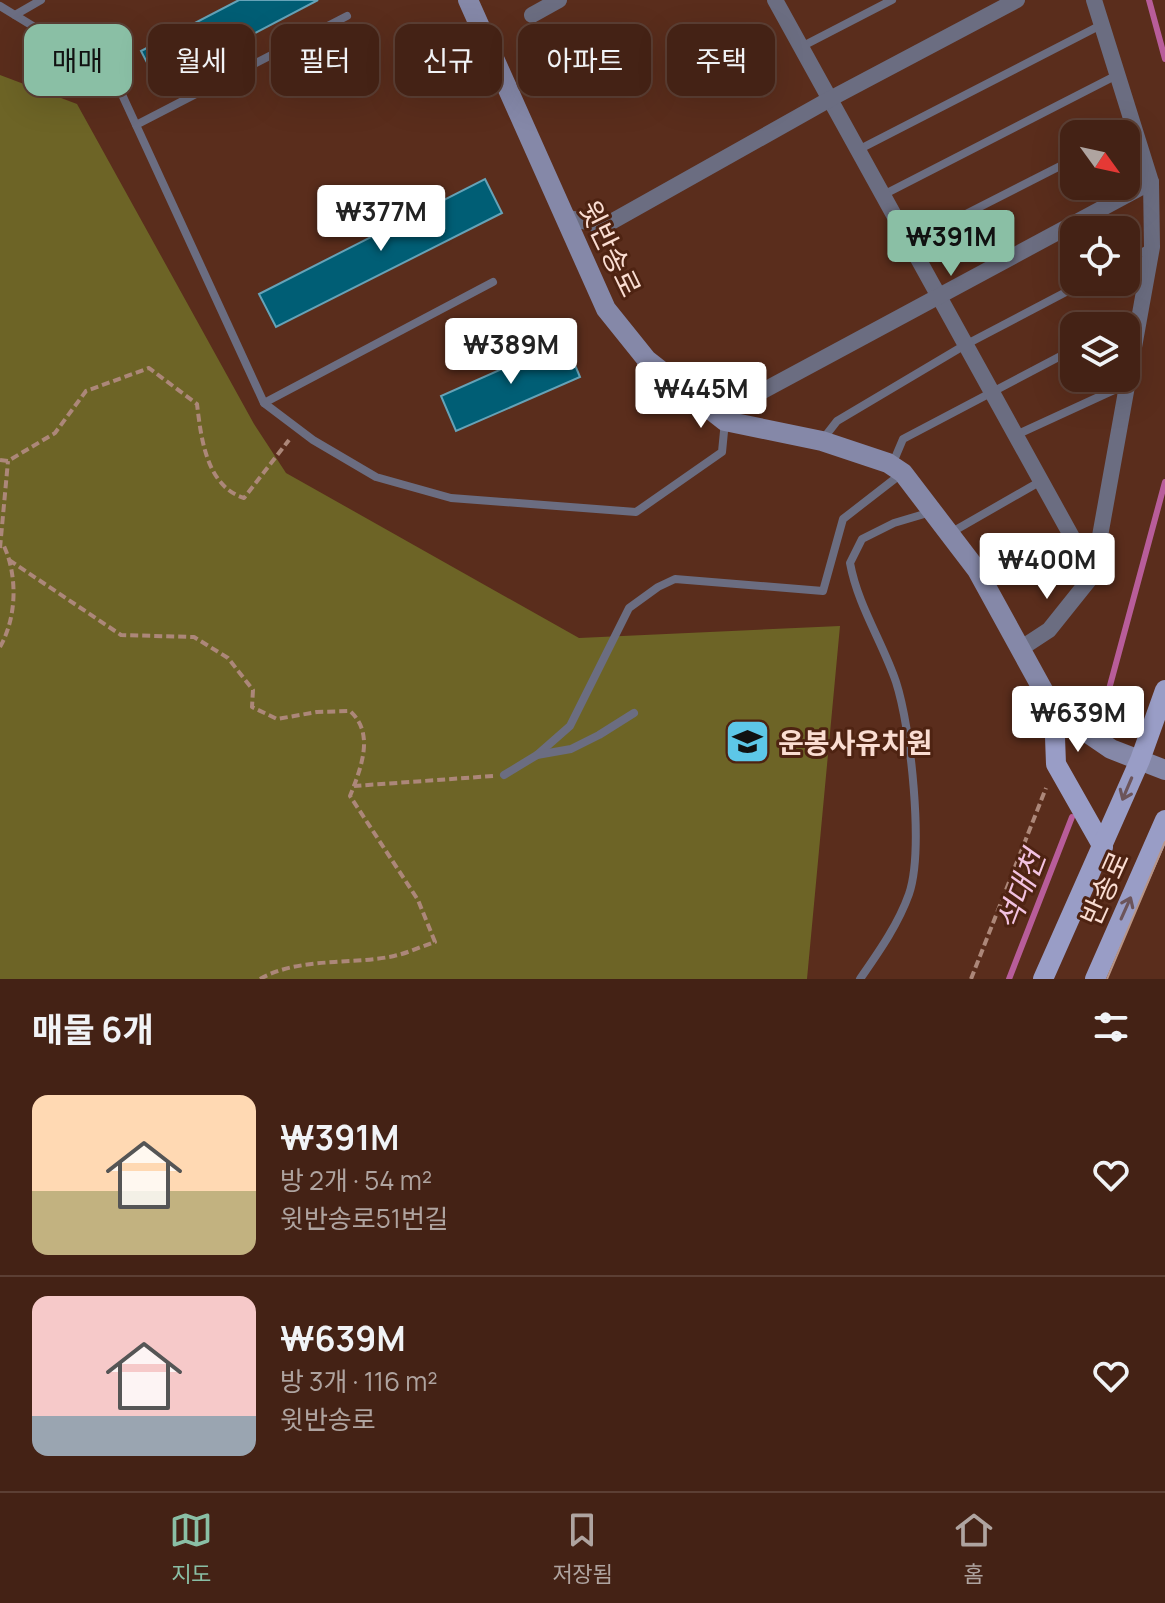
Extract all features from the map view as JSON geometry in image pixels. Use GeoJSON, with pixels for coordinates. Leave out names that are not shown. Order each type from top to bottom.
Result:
{"type":"FeatureCollection","features":[{"type":"Feature","properties":{"kind":"main road","name":"윗반송로"},"geometry":{"type":"LineString","coordinates":[[468,0],[606,309],[647,360],[721,418],[821,441],[898,469]]}},
{"type":"Feature","properties":{"kind":"main road"},"geometry":{"type":"LineString","coordinates":[[898,469],[936,511],[977,570],[1061,716],[1111,749],[1165,770]]}},
{"type":"Feature","properties":{"kind":"main road","name":"반송로"},"geometry":{"type":"LineString","coordinates":[[1043,979],[1140,760],[1165,690]]}},
{"type":"Feature","properties":{"kind":"main road"},"geometry":{"type":"LineString","coordinates":[[1061,716],[1056,764],[1103,847]]}},
{"type":"Feature","properties":{"kind":"main road","name":"반송로"},"geometry":{"type":"LineString","coordinates":[[1095,979],[1165,820]]}},
{"type":"Feature","properties":{"kind":"street"},"geometry":{"type":"LineString","coordinates":[[532,15],[559,0]]}},
{"type":"Feature","properties":{"kind":"street"},"geometry":{"type":"LineString","coordinates":[[776,0],[1093,575]]}},
{"type":"Feature","properties":{"kind":"street"},"geometry":{"type":"LineString","coordinates":[[565,217],[604,226],[830,99],[1017,0]]}},
{"type":"Feature","properties":{"kind":"street"},"geometry":{"type":"LineString","coordinates":[[1094,0],[1117,74],[1126,120]]}},
{"type":"Feature","properties":{"kind":"street"},"geometry":{"type":"LineString","coordinates":[[1139,312],[1152,247],[1151,182],[1140,158]]}},
{"type":"Feature","properties":{"kind":"street"},"geometry":{"type":"LineString","coordinates":[[721,418],[1151,182]]}},
{"type":"Feature","properties":{"kind":"street"},"geometry":{"type":"LineString","coordinates":[[1020,649],[1049,630],[1093,575],[1126,392]]}},
{"type":"Feature","properties":{"kind":"lane"},"geometry":{"type":"LineString","coordinates":[[15,15],[41,0]]}},
{"type":"Feature","properties":{"kind":"lane"},"geometry":{"type":"LineString","coordinates":[[801,47],[892,0]]}},
{"type":"Feature","properties":{"kind":"lane"},"geometry":{"type":"LineString","coordinates":[[0,6],[113,75],[264,403],[313,440],[376,477],[451,498],[636,512],[722,452],[721,418]]}},
{"type":"Feature","properties":{"kind":"lane"},"geometry":{"type":"LineString","coordinates":[[136,125],[347,16]]}},
{"type":"Feature","properties":{"kind":"lane"},"geometry":{"type":"LineString","coordinates":[[858,150],[1102,25]]}},
{"type":"Feature","properties":{"kind":"lane"},"geometry":{"type":"LineString","coordinates":[[883,195],[1117,74]]}},
{"type":"Feature","properties":{"kind":"lane"},"geometry":{"type":"LineString","coordinates":[[909,243],[1060,166]]}},
{"type":"Feature","properties":{"kind":"lane"},"geometry":{"type":"LineString","coordinates":[[1140,253],[1152,247]]}},
{"type":"Feature","properties":{"kind":"lane"},"geometry":{"type":"LineString","coordinates":[[264,403],[493,282]]}},
{"type":"Feature","properties":{"kind":"lane"},"geometry":{"type":"LineString","coordinates":[[821,441],[837,421],[965,345],[1060,295]]}},
{"type":"Feature","properties":{"kind":"lane"},"geometry":{"type":"LineString","coordinates":[[504,775],[537,755],[570,726],[629,608],[675,579],[823,591],[843,519],[898,469],[903,439],[1060,356]]}},
{"type":"Feature","properties":{"kind":"lane"},"geometry":{"type":"LineString","coordinates":[[1016,435],[1110,392]]}},
{"type":"Feature","properties":{"kind":"lane"},"geometry":{"type":"LineString","coordinates":[[951,533],[1041,481]]}},
{"type":"Feature","properties":{"kind":"lane"},"geometry":{"type":"LineString","coordinates":[[860,979],[885,942],[909,894],[914,871],[914,805],[896,684],[855,591],[850,563],[862,539],[894,523],[936,511]]}},
{"type":"Feature","properties":{"kind":"lane"},"geometry":{"type":"LineString","coordinates":[[537,755],[571,749],[634,713]]}},
{"type":"Feature","properties":{"kind":"path"},"geometry":{"type":"LineString","coordinates":[[0,460],[8,461],[55,433],[86,391],[149,368],[197,404],[203,454],[233,495],[244,498],[291,436],[313,440]]}},
{"type":"Feature","properties":{"kind":"path"},"geometry":{"type":"LineString","coordinates":[[0,647],[13,614],[9,560],[2,546],[8,461]]}},
{"type":"Feature","properties":{"kind":"path"},"geometry":{"type":"LineString","coordinates":[[9,560],[121,635],[194,637],[228,658],[253,690],[252,707],[277,719],[317,712],[350,711],[361,722],[366,734],[350,796],[418,900],[435,942],[394,956],[310,966],[270,973],[260,979]]}},
{"type":"Feature","properties":{"kind":"path"},"geometry":{"type":"LineString","coordinates":[[971,979],[1056,764]]}},
{"type":"Feature","properties":{"kind":"path"},"geometry":{"type":"LineString","coordinates":[[354,786],[504,775]]}},
{"type":"Feature","properties":{"kind":"shaded area"},"geometry":{"type":"Polygon","coordinates":[[[0,75],[24,84],[24,96],[56,96],[77,104],[254,424],[286,473],[579,638],[840,626],[807,979],[0,979],[0,75]]]}},
{"type":"Feature","properties":{"kind":"building"},"geometry":{"type":"Polygon","coordinates":[[[239,0],[318,0],[255,33],[255,24],[193,24],[239,0]]]}},
{"type":"Feature","properties":{"kind":"building"},"geometry":{"type":"Polygon","coordinates":[[[148,47],[148,65],[141,51],[148,47]]]}},
{"type":"Feature","properties":{"kind":"building"},"geometry":{"type":"Polygon","coordinates":[[[485,179],[502,213],[276,327],[259,294],[485,179]]]}},
{"type":"Feature","properties":{"kind":"building"},"geometry":{"type":"Polygon","coordinates":[[[565,341],[580,377],[456,431],[441,396],[565,341]]]}},
{"type":"Feature","properties":{"kind":"waterway","name":"석대천"},"geometry":{"type":"LineString","coordinates":[[1149,0],[1165,59]]}},
{"type":"Feature","properties":{"kind":"waterway","name":"석대천"},"geometry":{"type":"LineString","coordinates":[[1105,704],[1165,482]]}},
{"type":"Feature","properties":{"kind":"waterway","name":"석대천"},"geometry":{"type":"LineString","coordinates":[[1009,979],[1072,817]]}},
{"type":"Feature","properties":{"kind":"tram line"},"geometry":{"type":"LineString","coordinates":[[1107,979],[1165,842]]}},
{"type":"Feature","properties":{"kind":"place","name":"운봉사유치원"},"geometry":{"type":"Point","coordinates":[747,742]}}]}
